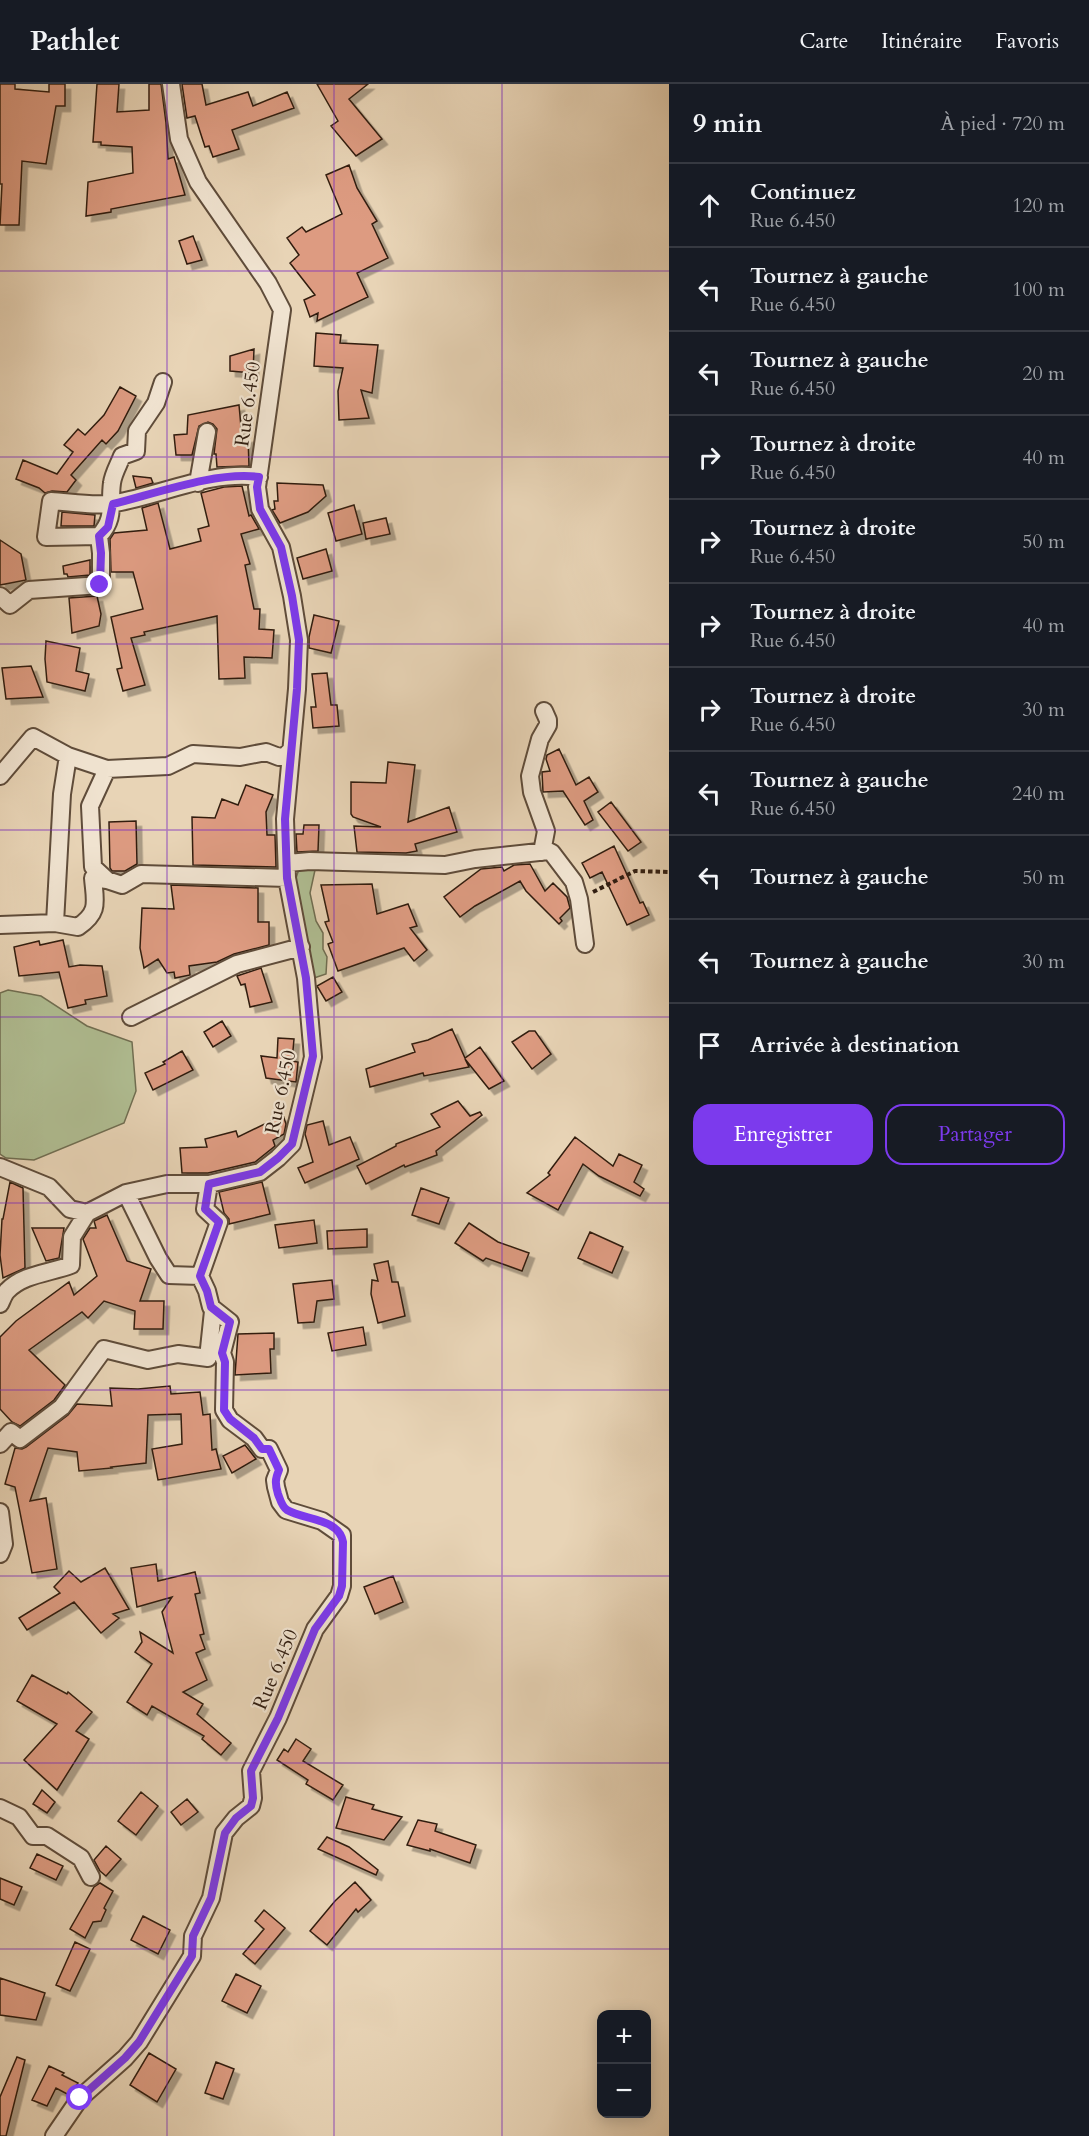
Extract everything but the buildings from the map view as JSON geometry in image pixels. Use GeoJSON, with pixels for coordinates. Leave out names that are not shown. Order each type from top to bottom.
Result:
{"type":"FeatureCollection","features":[{"type":"Feature","properties":{"kind":"street","name":"Rue 6.450"},"geometry":{"type":"LineString","coordinates":[[87,1213],[126,1194],[167,1184],[209,1184],[260,1172],[292,1144],[313,1056],[306,978],[285,851],[285,819],[297,689],[299,640],[281,547],[260,509],[257,487],[282,310],[268,283],[198,182],[179,139],[171,84]]}},
{"type":"Feature","properties":{"kind":"street"},"geometry":{"type":"LineString","coordinates":[[163,382],[156,403],[136,431],[136,451],[122,456],[112,482],[113,504],[108,527],[99,536],[46,537],[51,501],[113,504],[198,483],[248,476],[259,477]]}},
{"type":"Feature","properties":{"kind":"street"},"geometry":{"type":"LineString","coordinates":[[198,483],[207,432]]}},
{"type":"Feature","properties":{"kind":"street"},"geometry":{"type":"LineString","coordinates":[[0,596],[10,605],[29,590],[100,585],[99,536]]}},
{"type":"Feature","properties":{"kind":"street"},"geometry":{"type":"LineString","coordinates":[[542,852],[546,831],[532,792],[530,776],[540,739],[548,725],[549,720],[544,711]]}},
{"type":"Feature","properties":{"kind":"street"},"geometry":{"type":"LineString","coordinates":[[0,776],[33,737],[68,756],[108,769],[168,766],[193,754],[240,757],[266,752],[279,757],[285,756],[290,751]]}},
{"type":"Feature","properties":{"kind":"street"},"geometry":{"type":"LineString","coordinates":[[55,923],[62,794],[68,756]]}},
{"type":"Feature","properties":{"kind":"street"},"geometry":{"type":"LineString","coordinates":[[107,880],[93,867],[90,806],[108,769]]}},
{"type":"Feature","properties":{"kind":"street"},"geometry":{"type":"LineString","coordinates":[[0,925],[55,923],[78,927],[87,921],[96,907],[93,878],[122,885],[141,874],[287,871],[310,861],[445,865],[475,859],[542,852],[552,853],[574,882],[579,899],[585,944]]}},
{"type":"Feature","properties":{"kind":"street"},"geometry":{"type":"LineString","coordinates":[[130,1017],[237,964],[301,947]]}},
{"type":"Feature","properties":{"kind":"street"},"geometry":{"type":"LineString","coordinates":[[0,1167],[49,1187],[70,1209],[87,1213],[72,1237],[71,1265],[55,1272],[36,1274],[19,1283],[7,1291],[0,1304]]}},
{"type":"Feature","properties":{"kind":"street"},"geometry":{"type":"LineString","coordinates":[[126,1194],[169,1275],[200,1276],[219,1222],[205,1209],[209,1184]]}},
{"type":"Feature","properties":{"kind":"street","name":"Rue 6.450"},"geometry":{"type":"LineString","coordinates":[[54,2136],[80,2098],[125,2058],[139,2042],[192,1956],[193,1936],[211,1898],[225,1833],[236,1818],[251,1806],[253,1798],[251,1771],[278,1718],[315,1629],[339,1596],[342,1586],[342,1535],[322,1521],[286,1510],[280,1502],[276,1487],[275,1480],[279,1470],[273,1453],[269,1449],[262,1449],[254,1438],[230,1419],[224,1410],[225,1362],[222,1353],[230,1322],[213,1311],[200,1276]]}},
{"type":"Feature","properties":{"kind":"street"},"geometry":{"type":"LineString","coordinates":[[0,1444],[11,1432],[20,1439],[62,1407],[104,1349],[148,1360],[178,1354],[207,1358],[213,1311]]}},
{"type":"Feature","properties":{"kind":"street"},"geometry":{"type":"LineString","coordinates":[[0,1512],[4,1544],[0,1554]]}},
{"type":"Feature","properties":{"kind":"street"},"geometry":{"type":"LineString","coordinates":[[0,1808],[19,1817],[33,1836],[47,1836],[81,1858],[91,1877]]}},
{"type":"Feature","properties":{"kind":"path"},"geometry":{"type":"LineString","coordinates":[[579,899],[635,871],[669,872]]}},
{"type":"Feature","properties":{"kind":"green space"},"geometry":{"type":"Polygon","coordinates":[[[313,866],[315,870],[310,893],[316,921],[323,933],[323,949],[327,957],[326,974],[314,978],[295,881],[299,869],[313,866]]]}},
{"type":"Feature","properties":{"kind":"green space"},"geometry":{"type":"Polygon","coordinates":[[[8,990],[41,996],[87,1026],[132,1042],[136,1091],[124,1123],[34,1160],[6,1158],[0,1154],[0,993],[8,990]]]}},
{"type":"Feature","properties":{"kind":"route"},"geometry":{"type":"LineString","coordinates":[[80,2098],[125,2058],[139,2042],[192,1956],[195,1928],[211,1898],[225,1833],[236,1818],[251,1806],[253,1798],[251,1771],[278,1718],[315,1629],[339,1596],[342,1586],[343,1542],[342,1535],[333,1527],[306,1515],[286,1510],[280,1502],[276,1487],[275,1480],[279,1470],[273,1453],[269,1449],[262,1449],[254,1438],[230,1419],[224,1410],[225,1362],[222,1353],[230,1322],[213,1311],[200,1276],[211,1239],[219,1222],[205,1209],[209,1184],[260,1172],[292,1144],[313,1056],[306,978],[287,878],[288,863],[285,851],[285,819],[297,689],[299,640],[281,547],[260,509],[257,487],[259,477],[216,479],[113,504],[108,527],[99,536],[100,585]]}}]}
